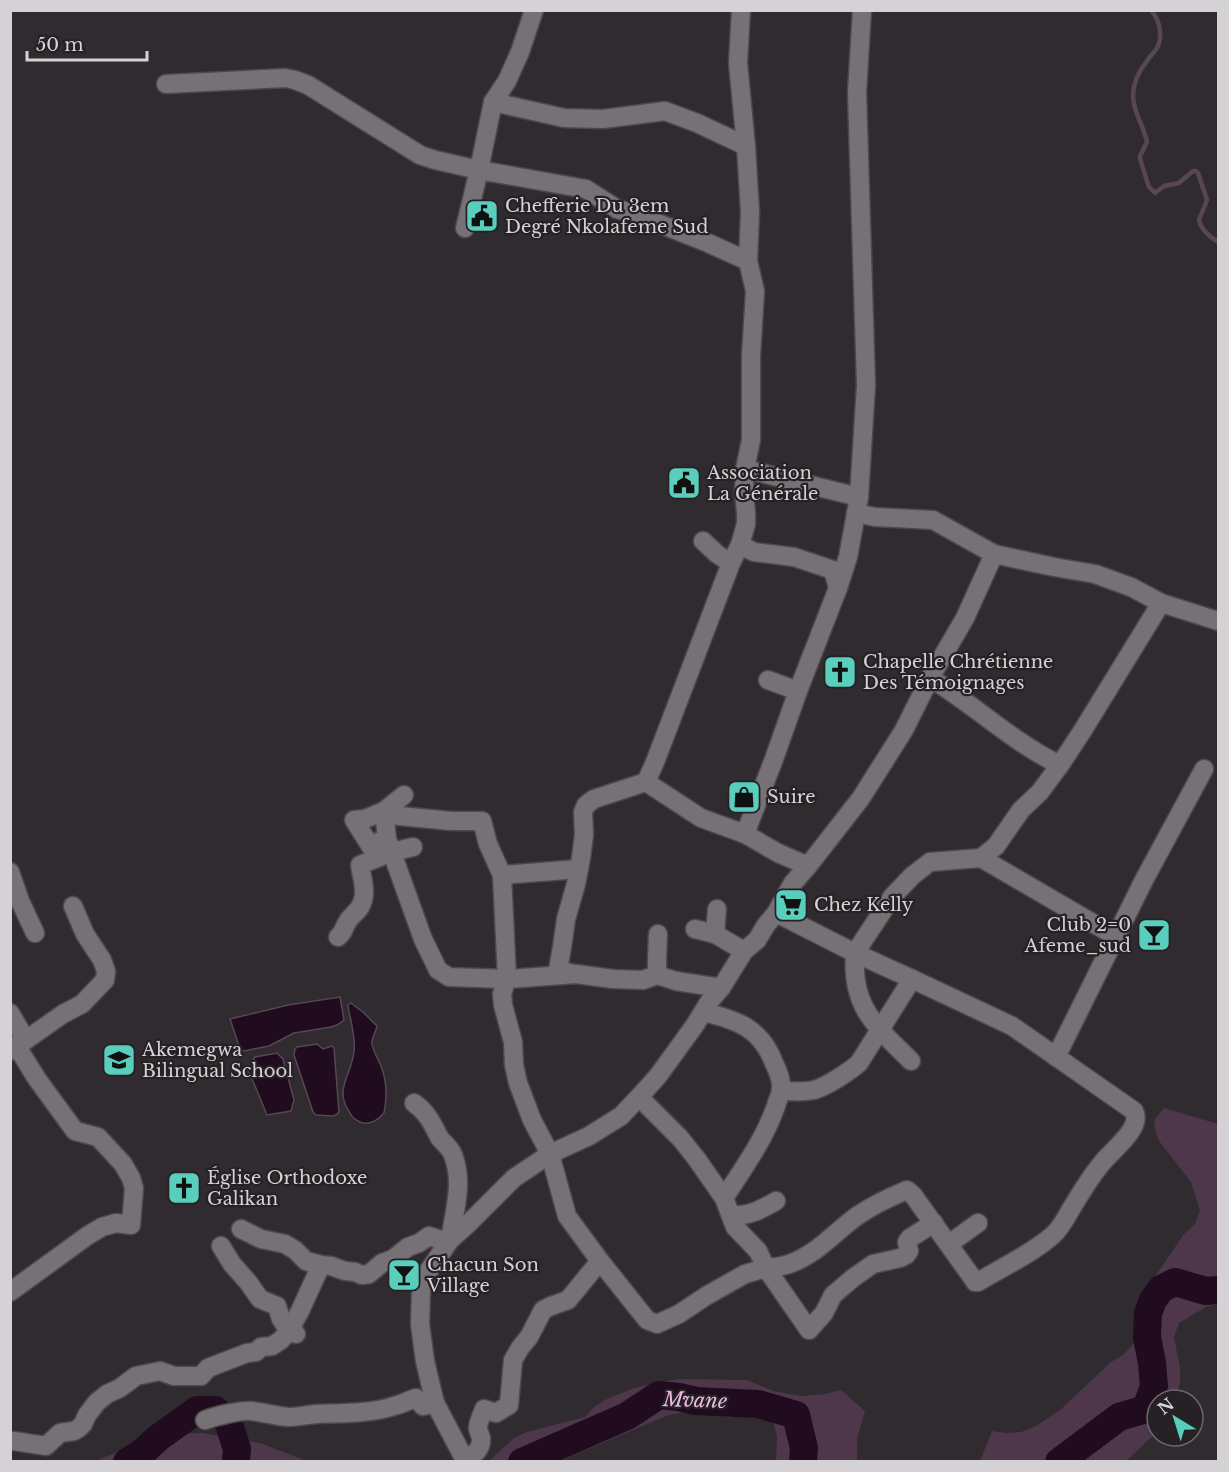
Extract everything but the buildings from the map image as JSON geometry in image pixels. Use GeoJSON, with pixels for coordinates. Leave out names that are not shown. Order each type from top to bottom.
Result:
{"type":"FeatureCollection","features":[{"type":"Feature","properties":{"kind":"street"},"geometry":{"type":"LineString","coordinates":[[465,228],[493,102],[507,81],[520,52],[534,10]]}},
{"type":"Feature","properties":{"kind":"street"},"geometry":{"type":"LineString","coordinates":[[721,988],[676,981],[657,975],[643,980],[613,979],[558,970],[566,919],[579,869],[584,835],[582,812],[586,805],[594,799],[646,782],[740,545],[746,524],[744,492],[745,469],[751,440],[755,291],[748,261],[750,203],[738,63],[741,10]]}},
{"type":"Feature","properties":{"kind":"street"},"geometry":{"type":"LineString","coordinates":[[745,834],[849,557],[858,505],[866,385],[857,92],[862,10]]}},
{"type":"Feature","properties":{"kind":"street"},"geometry":{"type":"LineString","coordinates":[[166,84],[285,78],[295,80],[420,155],[479,170],[586,189],[617,209],[635,214],[748,261]]}},
{"type":"Feature","properties":{"kind":"street"},"geometry":{"type":"LineString","coordinates":[[493,102],[564,118],[603,119],[665,111],[746,146]]}},
{"type":"Feature","properties":{"kind":"street"},"geometry":{"type":"LineString","coordinates":[[745,469],[858,505],[875,517],[933,520],[994,554],[1095,574],[1131,587],[1161,603],[1218,621]]}},
{"type":"Feature","properties":{"kind":"street"},"geometry":{"type":"LineString","coordinates":[[704,541],[717,554],[731,563]]}},
{"type":"Feature","properties":{"kind":"street"},"geometry":{"type":"LineString","coordinates":[[740,545],[754,552],[794,557],[833,570],[838,588]]}},
{"type":"Feature","properties":{"kind":"street"},"geometry":{"type":"LineString","coordinates":[[600,1261],[568,1300],[543,1310],[530,1337],[513,1360],[509,1405],[496,1413],[484,1409],[478,1427],[481,1444],[465,1460],[435,1403],[425,1361],[420,1324],[421,1292],[425,1276],[450,1240],[514,1178],[550,1154],[589,1136],[621,1116],[658,1076],[721,988],[744,951],[757,940],[776,913],[793,883],[861,798],[904,730],[930,678],[965,618],[994,554]]}},
{"type":"Feature","properties":{"kind":"street"},"geometry":{"type":"LineString","coordinates":[[911,1061],[879,1029],[861,1004],[854,970],[855,953],[892,897],[912,876],[930,862],[981,858],[996,846],[1021,810],[1040,792],[1060,765],[1161,603]]}},
{"type":"Feature","properties":{"kind":"street"},"geometry":{"type":"LineString","coordinates":[[930,678],[953,692],[1017,741],[1060,765]]}},
{"type":"Feature","properties":{"kind":"street"},"geometry":{"type":"LineString","coordinates":[[768,680],[798,691]]}},
{"type":"Feature","properties":{"kind":"street"},"geometry":{"type":"LineString","coordinates":[[1056,1057],[1115,936],[1204,769]]}},
{"type":"Feature","properties":{"kind":"street"},"geometry":{"type":"LineString","coordinates":[[646,782],[701,818],[745,834],[778,853],[808,866]]}},
{"type":"Feature","properties":{"kind":"street"},"geometry":{"type":"LineString","coordinates":[[404,795],[384,811],[365,819],[354,820],[371,847],[378,842],[413,847]]}},
{"type":"Feature","properties":{"kind":"street"},"geometry":{"type":"LineString","coordinates":[[384,811],[390,815],[451,821],[482,821],[488,844],[502,875],[507,979],[502,994],[513,1041],[514,1065],[518,1083],[532,1120],[550,1154],[567,1216],[647,1320],[657,1324],[679,1314],[745,1274],[787,1265],[803,1258],[857,1216],[889,1197],[907,1182],[913,1195],[975,1282],[978,1282],[1055,1234],[1087,1183],[1103,1161],[1129,1134],[1136,1122],[1134,1111],[1012,1026],[855,953],[776,913]]}},
{"type":"Feature","properties":{"kind":"street"},"geometry":{"type":"LineString","coordinates":[[384,811],[389,845],[423,939],[438,970],[449,977],[507,979],[576,974]]}},
{"type":"Feature","properties":{"kind":"street"},"geometry":{"type":"LineString","coordinates":[[338,937],[343,933],[349,919],[359,909],[365,895],[360,865],[389,845]]}},
{"type":"Feature","properties":{"kind":"street"},"geometry":{"type":"LineString","coordinates":[[981,858],[1115,936]]}},
{"type":"Feature","properties":{"kind":"street"},"geometry":{"type":"LineString","coordinates":[[502,875],[579,869]]}},
{"type":"Feature","properties":{"kind":"street"},"geometry":{"type":"LineString","coordinates":[[10,872],[35,933]]}},
{"type":"Feature","properties":{"kind":"street"},"geometry":{"type":"LineString","coordinates":[[17,1045],[82,1004],[105,980],[106,971],[102,960],[85,934],[73,906]]}},
{"type":"Feature","properties":{"kind":"street"},"geometry":{"type":"LineString","coordinates":[[715,934],[717,909]]}},
{"type":"Feature","properties":{"kind":"street"},"geometry":{"type":"LineString","coordinates":[[695,929],[715,934],[744,951]]}},
{"type":"Feature","properties":{"kind":"street"},"geometry":{"type":"LineString","coordinates":[[657,975],[658,934]]}},
{"type":"Feature","properties":{"kind":"street"},"geometry":{"type":"LineString","coordinates":[[781,1090],[795,1092],[815,1090],[852,1070],[877,1037],[879,1029],[912,979]]}},
{"type":"Feature","properties":{"kind":"street"},"geometry":{"type":"LineString","coordinates":[[704,1012],[734,1021],[756,1034],[767,1047],[780,1078],[781,1090],[759,1145],[724,1198]]}},
{"type":"Feature","properties":{"kind":"street"},"geometry":{"type":"LineString","coordinates":[[10,1013],[17,1045],[41,1086],[75,1131],[98,1137],[105,1144],[123,1164],[134,1188],[131,1225],[116,1223],[102,1227],[10,1292]]}},
{"type":"Feature","properties":{"kind":"street"},"geometry":{"type":"LineString","coordinates":[[639,1098],[680,1138],[724,1198],[735,1227],[758,1251],[766,1268],[809,1330],[824,1313],[833,1295],[873,1264],[906,1255],[909,1251],[907,1242],[910,1238],[934,1223]]}},
{"type":"Feature","properties":{"kind":"street"},"geometry":{"type":"LineString","coordinates":[[414,1103],[423,1108],[441,1140],[453,1154],[459,1182],[450,1240]]}},
{"type":"Feature","properties":{"kind":"street"},"geometry":{"type":"LineString","coordinates":[[732,1215],[750,1215],[776,1201]]}},
{"type":"Feature","properties":{"kind":"street"},"geometry":{"type":"LineString","coordinates":[[746,1237],[750,1226],[750,1215]]}},
{"type":"Feature","properties":{"kind":"street"},"geometry":{"type":"LineString","coordinates":[[949,1244],[978,1223]]}},
{"type":"Feature","properties":{"kind":"street"},"geometry":{"type":"LineString","coordinates":[[241,1229],[261,1239],[285,1244],[306,1261],[362,1275],[369,1274],[382,1263],[393,1259],[408,1247],[429,1236],[444,1241],[450,1240]]}},
{"type":"Feature","properties":{"kind":"street"},"geometry":{"type":"LineString","coordinates":[[221,1246],[232,1264],[260,1299],[276,1306],[294,1333]]}},
{"type":"Feature","properties":{"kind":"street"},"geometry":{"type":"LineString","coordinates":[[14,1441],[46,1446],[60,1433],[79,1428],[102,1398],[136,1376],[159,1371],[174,1376],[201,1376],[208,1368],[246,1353],[256,1352],[261,1347],[272,1346],[294,1333],[300,1311],[321,1265]]}},
{"type":"Feature","properties":{"kind":"street"},"geometry":{"type":"LineString","coordinates":[[206,1420],[242,1411],[281,1417],[357,1413],[394,1406],[416,1398],[423,1406],[435,1403]]}},
{"type":"Feature","properties":{"kind":"shaded area"},"geometry":{"type":"Polygon","coordinates":[[[340,997],[344,1020],[337,1025],[294,1033],[269,1046],[244,1051],[240,1049],[230,1019],[288,1005],[340,997]]]}},
{"type":"Feature","properties":{"kind":"shaded area"},"geometry":{"type":"Polygon","coordinates":[[[351,1003],[377,1026],[372,1044],[383,1072],[386,1095],[384,1113],[370,1123],[360,1122],[353,1117],[343,1097],[343,1089],[354,1051],[354,1034],[348,1005],[351,1003]]]}},
{"type":"Feature","properties":{"kind":"shaded area"},"geometry":{"type":"Polygon","coordinates":[[[317,1044],[323,1049],[332,1046],[334,1048],[339,1112],[332,1116],[316,1115],[313,1112],[294,1055],[297,1047],[317,1044]]]}},
{"type":"Feature","properties":{"kind":"shaded area"},"geometry":{"type":"Polygon","coordinates":[[[277,1053],[283,1059],[294,1100],[291,1111],[267,1115],[248,1069],[255,1057],[277,1053]]]}},
{"type":"Feature","properties":{"kind":"shaded area"},"geometry":{"type":"Polygon","coordinates":[[[1164,1108],[1218,1124],[1218,1304],[1206,1307],[1179,1323],[1174,1337],[1180,1368],[1179,1388],[1145,1388],[1145,1443],[1126,1461],[980,1461],[992,1431],[1021,1432],[1036,1426],[1060,1410],[1134,1343],[1145,1291],[1184,1234],[1195,1224],[1200,1211],[1191,1182],[1159,1141],[1154,1127],[1155,1119],[1164,1108]]]}},
{"type":"Feature","properties":{"kind":"shaded area"},"geometry":{"type":"Polygon","coordinates":[[[677,1379],[747,1380],[773,1391],[802,1396],[841,1390],[865,1411],[857,1438],[857,1461],[776,1461],[777,1436],[772,1418],[762,1414],[730,1417],[683,1412],[666,1416],[560,1461],[489,1461],[514,1438],[527,1432],[585,1417],[594,1407],[607,1399],[634,1388],[677,1379]]]}},
{"type":"Feature","properties":{"kind":"shaded area"},"geometry":{"type":"Polygon","coordinates":[[[202,1433],[260,1443],[307,1461],[96,1461],[132,1445],[173,1434],[202,1433]]]}},
{"type":"Feature","properties":{"kind":"waterway","name":"Mvane"},"geometry":{"type":"LineString","coordinates":[[1151,10],[1156,18],[1160,37],[1157,48],[1139,73],[1133,91],[1133,102],[1147,142],[1140,159],[1149,187],[1155,193],[1164,186],[1179,183],[1193,171],[1198,173],[1207,200],[1199,220],[1200,224],[1218,242]]}},
{"type":"Feature","properties":{"kind":"waterway","name":"Mvane"},"geometry":{"type":"LineString","coordinates":[[1059,1462],[1119,1417],[1146,1409],[1154,1386],[1147,1337],[1148,1313],[1161,1289],[1175,1282],[1206,1291],[1218,1290]]}},
{"type":"Feature","properties":{"kind":"waterway","name":"Mvane"},"geometry":{"type":"LineString","coordinates":[[522,1462],[627,1416],[659,1395],[696,1401],[758,1404],[796,1415],[804,1448],[803,1462]]}},
{"type":"Feature","properties":{"kind":"waterway","name":"Mvane"},"geometry":{"type":"LineString","coordinates":[[127,1462],[197,1410],[215,1410],[228,1421],[237,1449],[236,1462]]}},
{"type":"Feature","properties":{"kind":"place","name":"Chefferie Du 3em Degré Nkolafeme Sud"},"geometry":{"type":"Point","coordinates":[482,216]}},
{"type":"Feature","properties":{"kind":"place","name":"Association La Générale"},"geometry":{"type":"Point","coordinates":[684,483]}},
{"type":"Feature","properties":{"kind":"place","name":"Chapelle Chrétienne Des Témoignages"},"geometry":{"type":"Point","coordinates":[840,672]}},
{"type":"Feature","properties":{"kind":"place","name":"Suire"},"geometry":{"type":"Point","coordinates":[744,797]}},
{"type":"Feature","properties":{"kind":"place","name":"Chez Kelly"},"geometry":{"type":"Point","coordinates":[791,905]}},
{"type":"Feature","properties":{"kind":"place","name":"Club 2=0 Afeme_sud"},"geometry":{"type":"Point","coordinates":[1154,935]}},
{"type":"Feature","properties":{"kind":"place","name":"Akemegwa Bilingual School"},"geometry":{"type":"Point","coordinates":[119,1060]}},
{"type":"Feature","properties":{"kind":"place","name":"Église Orthodoxe Galikan"},"geometry":{"type":"Point","coordinates":[184,1188]}},
{"type":"Feature","properties":{"kind":"place","name":"Chacun Son Village"},"geometry":{"type":"Point","coordinates":[404,1275]}}]}
